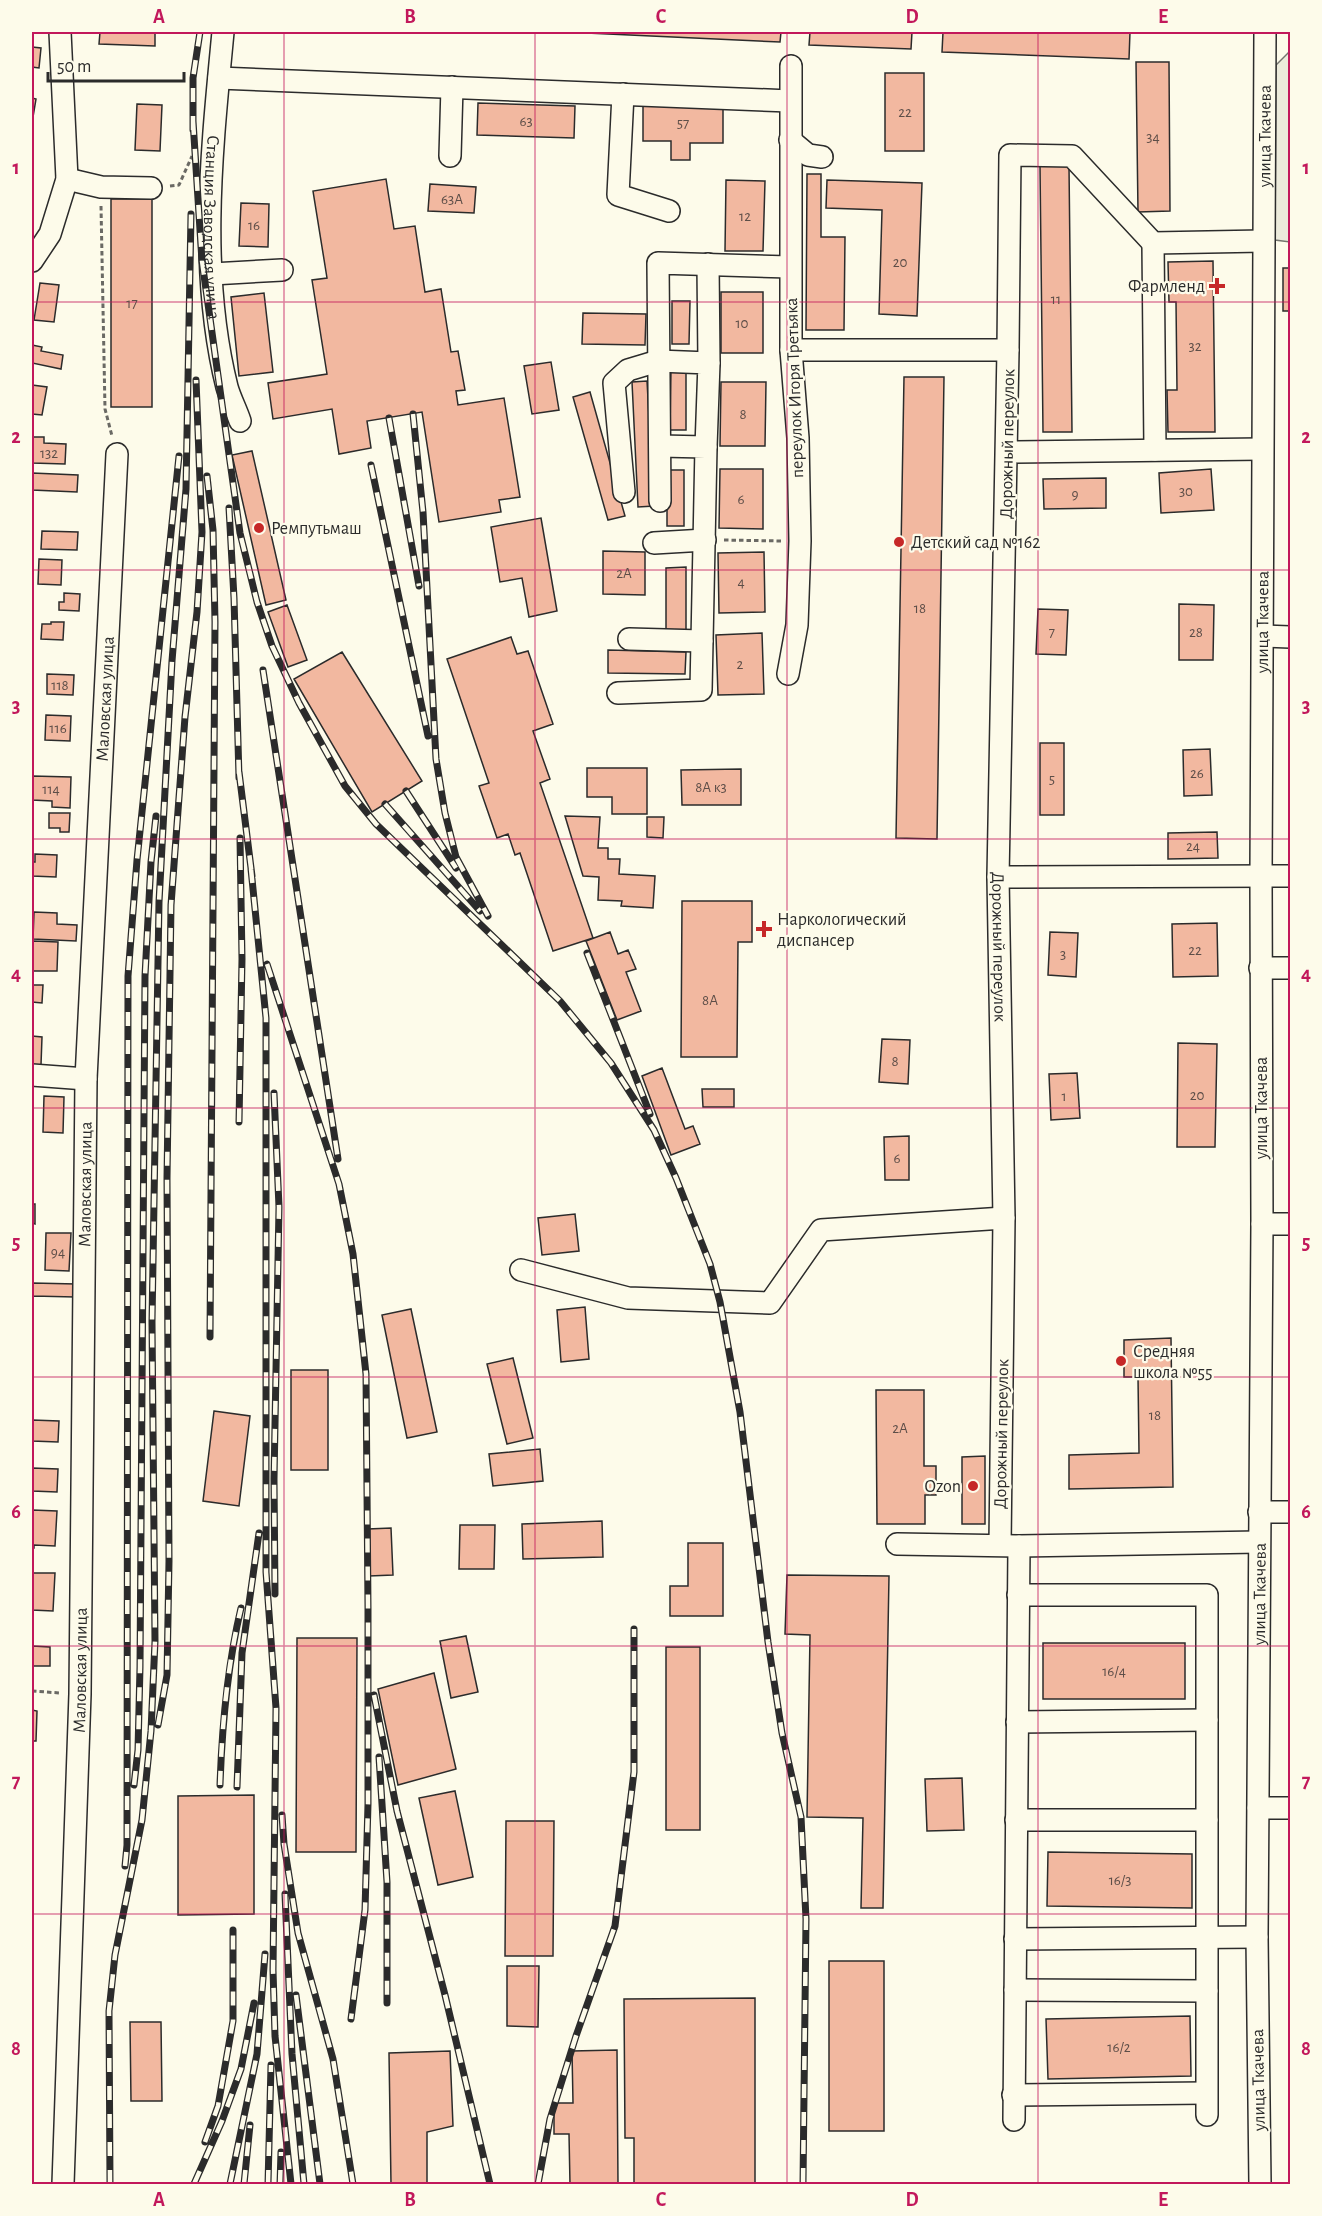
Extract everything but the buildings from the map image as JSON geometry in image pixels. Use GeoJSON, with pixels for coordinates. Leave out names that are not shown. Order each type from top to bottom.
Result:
{"type":"FeatureCollection","features":[{"type":"Feature","properties":{"kind":"street"},"geometry":{"type":"LineString","coordinates":[[32,261],[50,234],[67,179],[60,32]]}},
{"type":"Feature","properties":{"kind":"street","name":"Станция Заводская улица"},"geometry":{"type":"LineString","coordinates":[[223,32],[210,218],[212,274],[214,318],[220,354],[227,389],[240,420]]}},
{"type":"Feature","properties":{"kind":"street","name":"улица Ткачева"},"geometry":{"type":"LineString","coordinates":[[1260,2184],[1257,1808],[1262,1224],[1260,968],[1265,32]]}},
{"type":"Feature","properties":{"kind":"street","name":"переулок Игоря Третьяка"},"geometry":{"type":"LineString","coordinates":[[788,674],[797,625],[800,541],[798,438],[791,350],[791,66]]}},
{"type":"Feature","properties":{"kind":"street"},"geometry":{"type":"LineString","coordinates":[[219,78],[790,101]]}},
{"type":"Feature","properties":{"kind":"street"},"geometry":{"type":"LineString","coordinates":[[450,156],[452,87]]}},
{"type":"Feature","properties":{"kind":"street"},"geometry":{"type":"LineString","coordinates":[[623,94],[618,195],[669,211]]}},
{"type":"Feature","properties":{"kind":"street"},"geometry":{"type":"LineString","coordinates":[[790,140],[808,155],[822,157]]}},
{"type":"Feature","properties":{"kind":"street","name":"Дорожный переулок"},"geometry":{"type":"LineString","coordinates":[[1014,2120],[1018,1595],[1009,1546],[998,877],[1007,452],[1010,155],[1072,156],[1153,243]]}},
{"type":"Feature","properties":{"kind":"street"},"geometry":{"type":"LineString","coordinates":[[67,179],[101,187],[151,188]]}},
{"type":"Feature","properties":{"kind":"street"},"geometry":{"type":"LineString","coordinates":[[1155,450],[1153,243],[1263,241]]}},
{"type":"Feature","properties":{"kind":"street"},"geometry":{"type":"LineString","coordinates":[[660,501],[658,263],[790,267]]}},
{"type":"Feature","properties":{"kind":"street"},"geometry":{"type":"LineString","coordinates":[[618,693],[701,690],[709,363],[708,264]]}},
{"type":"Feature","properties":{"kind":"street"},"geometry":{"type":"LineString","coordinates":[[212,274],[282,270]]}},
{"type":"Feature","properties":{"kind":"street","name":"Дорожный переулок"},"geometry":{"type":"LineString","coordinates":[[791,350],[1008,350]]}},
{"type":"Feature","properties":{"kind":"street"},"geometry":{"type":"LineString","coordinates":[[624,492],[614,384],[628,370],[658,361],[709,363]]}},
{"type":"Feature","properties":{"kind":"street"},"geometry":{"type":"LineString","coordinates":[[660,446],[706,447]]}},
{"type":"Feature","properties":{"kind":"street"},"geometry":{"type":"LineString","coordinates":[[1007,452],[1262,449]]}},
{"type":"Feature","properties":{"kind":"street","name":"Маловская улица"},"geometry":{"type":"LineString","coordinates":[[63,2184],[80,1694],[86,1079],[117,454]]}},
{"type":"Feature","properties":{"kind":"street"},"geometry":{"type":"LineString","coordinates":[[654,543],[705,540]]}},
{"type":"Feature","properties":{"kind":"street"},"geometry":{"type":"LineString","coordinates":[[1263,636],[1290,636]]}},
{"type":"Feature","properties":{"kind":"street"},"geometry":{"type":"LineString","coordinates":[[629,639],[702,641]]}},
{"type":"Feature","properties":{"kind":"street"},"geometry":{"type":"LineString","coordinates":[[998,877],[1290,876]]}},
{"type":"Feature","properties":{"kind":"street"},"geometry":{"type":"LineString","coordinates":[[1260,968],[1290,968]]}},
{"type":"Feature","properties":{"kind":"street"},"geometry":{"type":"LineString","coordinates":[[32,1075],[86,1079]]}},
{"type":"Feature","properties":{"kind":"street"},"geometry":{"type":"LineString","coordinates":[[521,1270],[628,1299],[770,1303],[821,1230],[1004,1218]]}},
{"type":"Feature","properties":{"kind":"street"},"geometry":{"type":"LineString","coordinates":[[1262,1224],[1290,1224]]}},
{"type":"Feature","properties":{"kind":"street"},"geometry":{"type":"LineString","coordinates":[[1259,1512],[1290,1512]]}},
{"type":"Feature","properties":{"kind":"street"},"geometry":{"type":"LineString","coordinates":[[897,1544],[1009,1546],[1259,1542]]}},
{"type":"Feature","properties":{"kind":"street"},"geometry":{"type":"LineString","coordinates":[[1018,1595],[1207,1595],[1207,2115]]}},
{"type":"Feature","properties":{"kind":"street"},"geometry":{"type":"LineString","coordinates":[[1017,1722],[1207,1720]]}},
{"type":"Feature","properties":{"kind":"street"},"geometry":{"type":"LineString","coordinates":[[1257,1808],[1290,1808]]}},
{"type":"Feature","properties":{"kind":"street"},"geometry":{"type":"LineString","coordinates":[[1016,1820],[1207,1820]]}},
{"type":"Feature","properties":{"kind":"street"},"geometry":{"type":"LineString","coordinates":[[1015,1938],[1257,1937]]}},
{"type":"Feature","properties":{"kind":"street"},"geometry":{"type":"LineString","coordinates":[[1015,1990],[1207,1991]]}},
{"type":"Feature","properties":{"kind":"street"},"geometry":{"type":"LineString","coordinates":[[1013,2095],[1206,2093]]}},
{"type":"Feature","properties":{"kind":"path"},"geometry":{"type":"LineString","coordinates":[[151,188],[178,185],[192,155],[214,143]]}},
{"type":"Feature","properties":{"kind":"path"},"geometry":{"type":"LineString","coordinates":[[101,187],[105,409],[117,454]]}},
{"type":"Feature","properties":{"kind":"path"},"geometry":{"type":"LineString","coordinates":[[705,540],[800,541]]}},
{"type":"Feature","properties":{"kind":"path"},"geometry":{"type":"LineString","coordinates":[[32,1691],[80,1694]]}},
{"type":"Feature","properties":{"kind":"shaded area"},"geometry":{"type":"Polygon","coordinates":[[[1290,51],[1290,242],[1275,240],[1276,65],[1290,51]]]}},
{"type":"Feature","properties":{"kind":"railway"},"geometry":{"type":"LineString","coordinates":[[193,130],[193,78],[200,32]]}},
{"type":"Feature","properties":{"kind":"railway"},"geometry":{"type":"LineString","coordinates":[[193,121],[202,261],[240,533],[257,602],[272,646],[299,703],[345,786],[376,824],[560,1001],[611,1063],[654,1130],[710,1264],[720,1302],[740,1412],[768,1642],[782,1733],[801,1817],[806,1919],[803,2184]]}},
{"type":"Feature","properties":{"kind":"railway"},"geometry":{"type":"LineString","coordinates":[[110,2184],[109,2011],[115,1955],[142,1820],[151,1731],[155,1641],[152,1322],[159,902],[172,661],[186,489],[191,214]]}},
{"type":"Feature","properties":{"kind":"railway"},"geometry":{"type":"LineString","coordinates":[[158,1725],[167,1675],[169,1561],[167,1178],[171,905],[202,532],[196,380]]}},
{"type":"Feature","properties":{"kind":"railway"},"geometry":{"type":"LineString","coordinates":[[413,414],[423,512],[436,759],[445,813],[456,857],[488,916]]}},
{"type":"Feature","properties":{"kind":"railway"},"geometry":{"type":"LineString","coordinates":[[389,418],[419,586]]}},
{"type":"Feature","properties":{"kind":"railway"},"geometry":{"type":"LineString","coordinates":[[125,1866],[127,1845],[128,976],[137,860],[179,456]]}},
{"type":"Feature","properties":{"kind":"railway"},"geometry":{"type":"LineString","coordinates":[[371,465],[428,736]]}},
{"type":"Feature","properties":{"kind":"railway"},"geometry":{"type":"LineString","coordinates":[[207,476],[213,530],[215,622],[210,1337]]}},
{"type":"Feature","properties":{"kind":"railway"},"geometry":{"type":"LineString","coordinates":[[229,508],[239,778]]}},
{"type":"Feature","properties":{"kind":"railway"},"geometry":{"type":"LineString","coordinates":[[263,670],[338,1159]]}},
{"type":"Feature","properties":{"kind":"railway"},"geometry":{"type":"LineString","coordinates":[[239,772],[252,876]]}},
{"type":"Feature","properties":{"kind":"railway"},"geometry":{"type":"LineString","coordinates":[[406,791],[456,868]]}},
{"type":"Feature","properties":{"kind":"railway"},"geometry":{"type":"LineString","coordinates":[[385,804],[480,911]]}},
{"type":"Feature","properties":{"kind":"railway"},"geometry":{"type":"LineString","coordinates":[[134,1785],[138,1750],[140,1667],[145,976],[151,862],[156,816]]}},
{"type":"Feature","properties":{"kind":"railway"},"geometry":{"type":"LineString","coordinates":[[239,1122],[242,959],[240,838]]}},
{"type":"Feature","properties":{"kind":"railway"},"geometry":{"type":"LineString","coordinates":[[251,869],[266,1018],[266,1572],[276,1708],[273,1970],[275,2036],[291,2184]]}},
{"type":"Feature","properties":{"kind":"railway"},"geometry":{"type":"LineString","coordinates":[[587,953],[650,1114]]}},
{"type":"Feature","properties":{"kind":"railway"},"geometry":{"type":"LineString","coordinates":[[267,964],[339,1184],[353,1254],[366,1374],[368,1804],[365,1910],[351,2019]]}},
{"type":"Feature","properties":{"kind":"railway"},"geometry":{"type":"LineString","coordinates":[[274,1093],[279,1207],[274,1479],[275,1594]]}},
{"type":"Feature","properties":{"kind":"railway"},"geometry":{"type":"LineString","coordinates":[[237,1787],[242,1653],[259,1533]]}},
{"type":"Feature","properties":{"kind":"railway"},"geometry":{"type":"LineString","coordinates":[[220,1785],[226,1696],[241,1608]]}},
{"type":"Feature","properties":{"kind":"railway"},"geometry":{"type":"LineString","coordinates":[[538,2184],[550,2119],[576,2036],[615,1926],[634,1772],[634,1629]]}},
{"type":"Feature","properties":{"kind":"railway"},"geometry":{"type":"LineString","coordinates":[[374,1695],[397,1811],[445,1995],[490,2184]]}},
{"type":"Feature","properties":{"kind":"railway"},"geometry":{"type":"LineString","coordinates":[[379,1757],[387,1882],[387,2003]]}},
{"type":"Feature","properties":{"kind":"railway"},"geometry":{"type":"LineString","coordinates":[[282,1815],[284,1844],[298,1933],[333,2059],[353,2184]]}},
{"type":"Feature","properties":{"kind":"railway"},"geometry":{"type":"LineString","coordinates":[[285,1894],[292,2054],[304,2184]]}},
{"type":"Feature","properties":{"kind":"railway"},"geometry":{"type":"LineString","coordinates":[[205,2142],[218,2106],[233,2021],[233,1930]]}},
{"type":"Feature","properties":{"kind":"railway"},"geometry":{"type":"LineString","coordinates":[[230,2184],[257,2054],[265,1954]]}},
{"type":"Feature","properties":{"kind":"railway"},"geometry":{"type":"LineString","coordinates":[[296,1995],[320,2184]]}},
{"type":"Feature","properties":{"kind":"railway"},"geometry":{"type":"LineString","coordinates":[[194,2184],[222,2121],[241,2069],[254,2003]]}},
{"type":"Feature","properties":{"kind":"railway"},"geometry":{"type":"LineString","coordinates":[[268,2184],[271,2065]]}},
{"type":"Feature","properties":{"kind":"railway"},"geometry":{"type":"LineString","coordinates":[[244,2184],[250,2125]]}},
{"type":"Feature","properties":{"kind":"railway"},"geometry":{"type":"LineString","coordinates":[[280,2184],[281,2152]]}},
{"type":"Feature","properties":{"kind":"place","name":"Фармленд"},"geometry":{"type":"Point","coordinates":[1217,286]}},
{"type":"Feature","properties":{"kind":"place","name":"Ремпутьмаш"},"geometry":{"type":"Point","coordinates":[259,528]}},
{"type":"Feature","properties":{"kind":"place","name":"Детский сад №162"},"geometry":{"type":"Point","coordinates":[899,542]}},
{"type":"Feature","properties":{"kind":"place","name":"Наркологический диспансер"},"geometry":{"type":"Point","coordinates":[764,929]}},
{"type":"Feature","properties":{"kind":"place","name":"Средняя школа №55"},"geometry":{"type":"Point","coordinates":[1121,1361]}},
{"type":"Feature","properties":{"kind":"place","name":"Ozon"},"geometry":{"type":"Point","coordinates":[973,1486]}}]}
